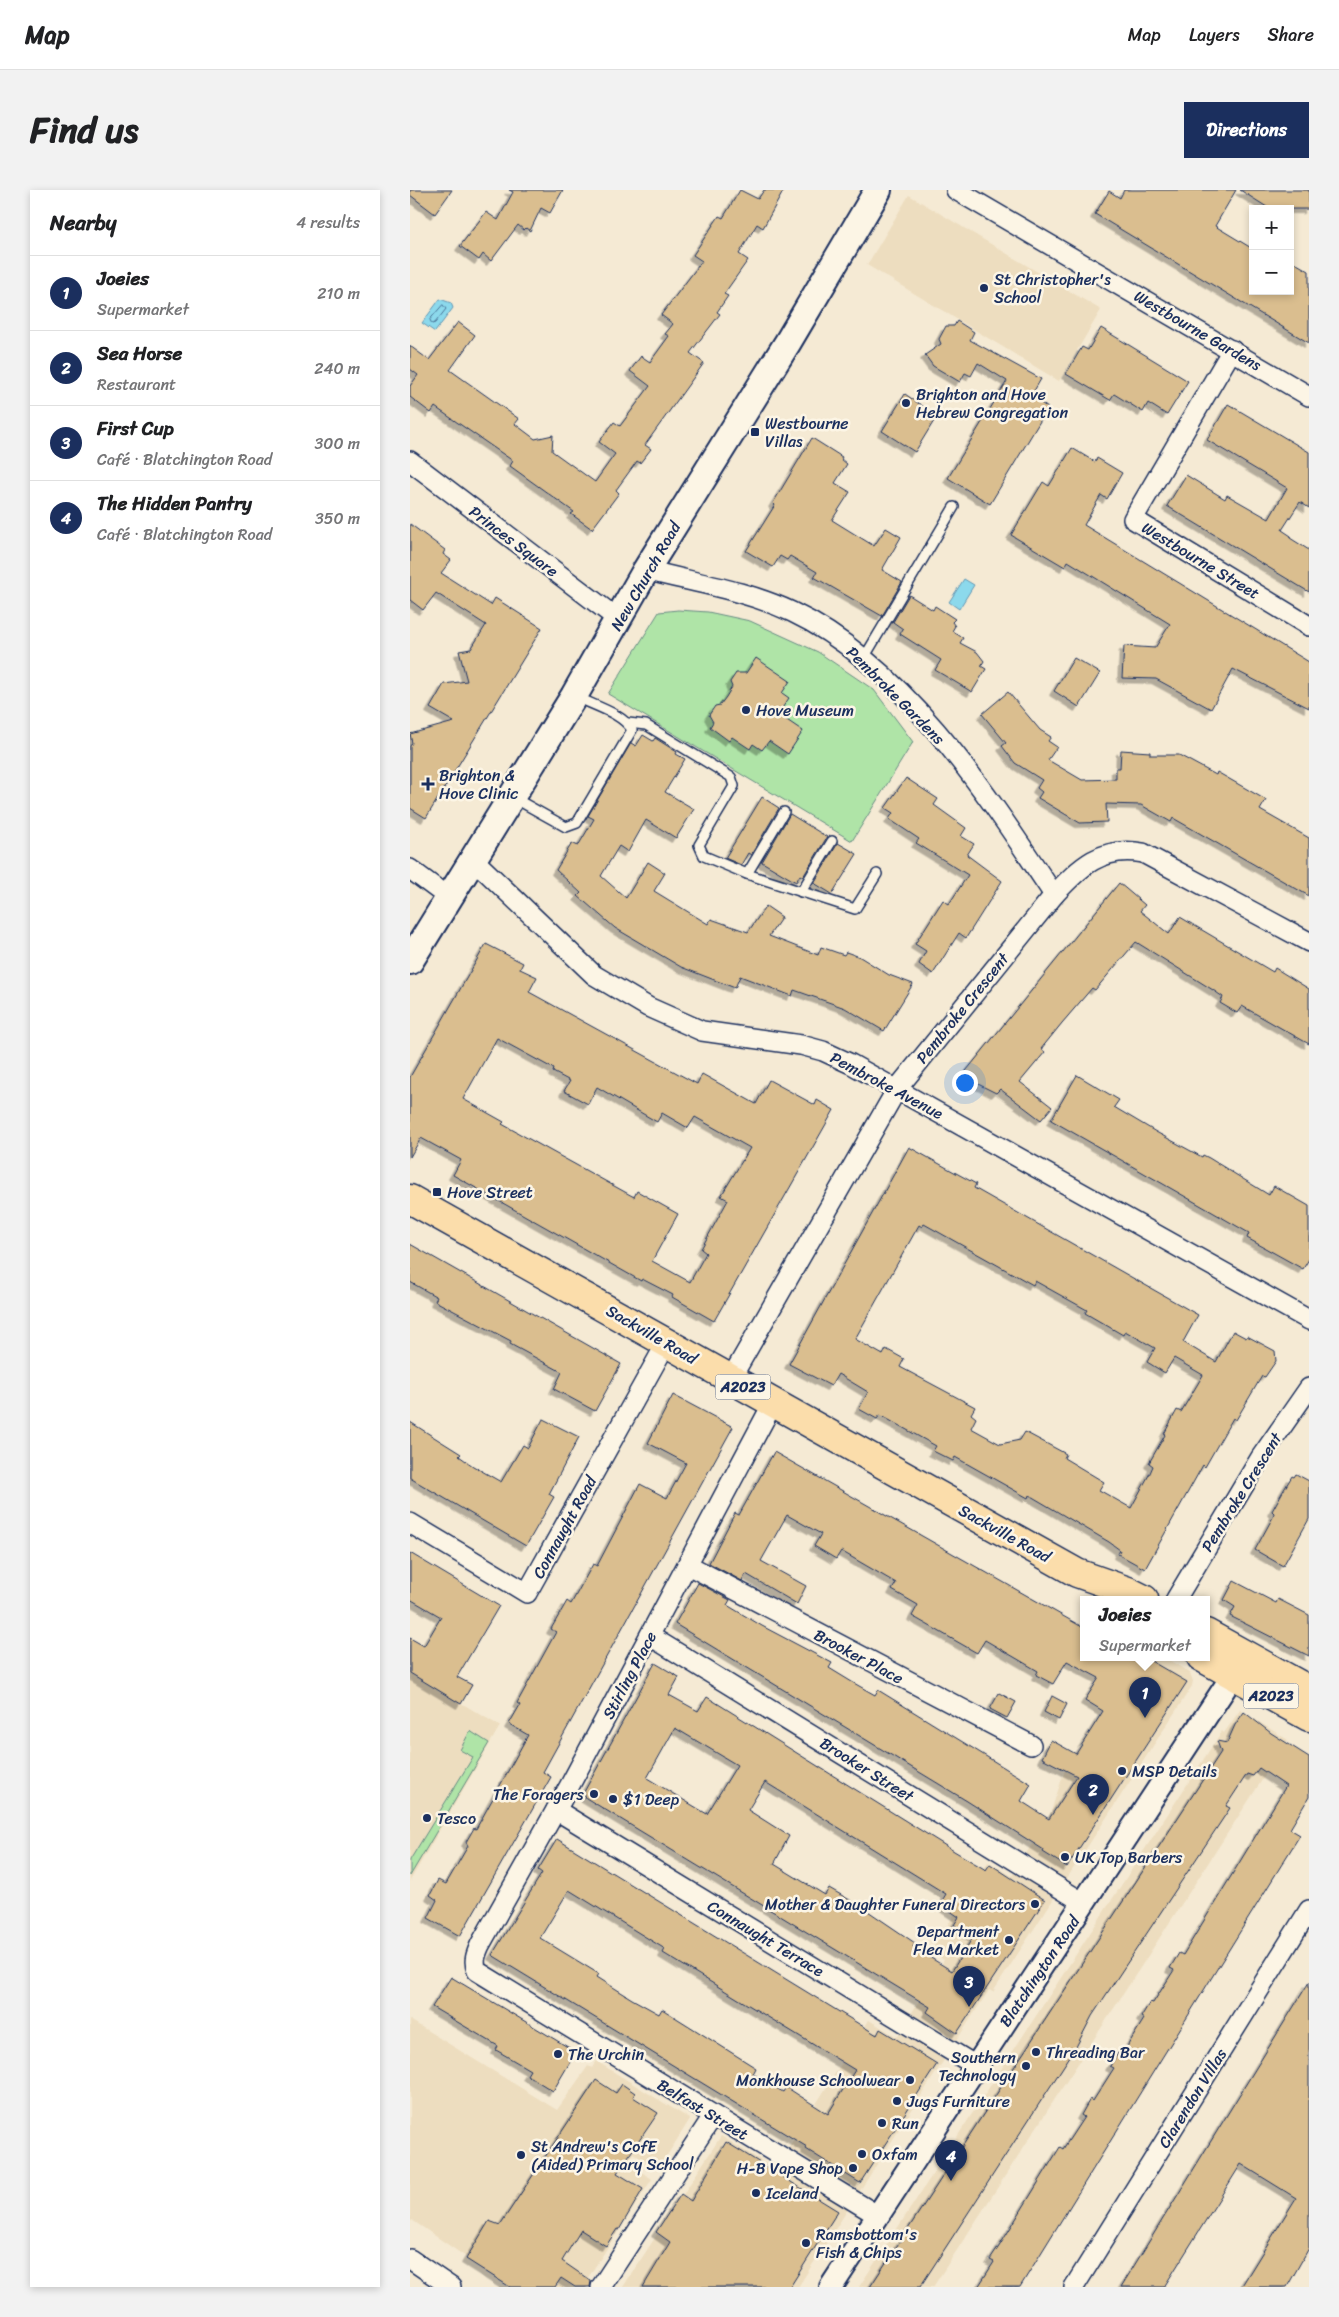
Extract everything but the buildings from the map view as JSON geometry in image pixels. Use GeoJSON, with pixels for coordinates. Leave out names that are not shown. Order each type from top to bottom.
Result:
{"type":"FeatureCollection","features":[{"type":"Feature","properties":{"kind":"main road","name":"New Church Road"},"geometry":{"type":"LineString","coordinates":[[410,961],[513,797],[619,620],[646,570],[788,342],[878,190]]}},
{"type":"Feature","properties":{"kind":"main road","name":"Sackville Road"},"geometry":{"type":"LineString","coordinates":[[410,1199],[1077,1573],[1138,1596]]}},
{"type":"Feature","properties":{"kind":"main road","name":"Sackville Road"},"geometry":{"type":"LineString","coordinates":[[1077,1573],[1103,1596]]}},
{"type":"Feature","properties":{"kind":"main road","name":"A2023"},"geometry":{"type":"LineString","coordinates":[[1210,1638],[1240,1665],[1309,1717]]}},
{"type":"Feature","properties":{"kind":"main road","name":"A2023"},"geometry":{"type":"LineString","coordinates":[[1210,1659],[1240,1665],[1309,1690]]}},
{"type":"Feature","properties":{"kind":"street","name":"Westbourne Gardens"},"geometry":{"type":"LineString","coordinates":[[956,190],[1309,396]]}},
{"type":"Feature","properties":{"kind":"street","name":"Westbourne Street"},"geometry":{"type":"LineString","coordinates":[[1232,350],[1133,519],[1309,626]]}},
{"type":"Feature","properties":{"kind":"street","name":"Princes Square"},"geometry":{"type":"LineString","coordinates":[[410,462],[619,620]]}},
{"type":"Feature","properties":{"kind":"street","name":"Pembroke Gardens"},"geometry":{"type":"LineString","coordinates":[[646,570],[748,594],[792,612],[837,638],[864,658],[938,732],[1000,813],[1054,895]]}},
{"type":"Feature","properties":{"kind":"street","name":"Pembroke Crescent"},"geometry":{"type":"LineString","coordinates":[[730,1380],[897,1089],[1054,895],[1078,870],[1108,852],[1126,849],[1143,853],[1309,942]]}},
{"type":"Feature","properties":{"kind":"street","name":"Pembroke Avenue"},"geometry":{"type":"LineString","coordinates":[[474,860],[594,975],[648,1007],[702,1031],[801,1045],[823,1051],[897,1089],[1309,1320]]}},
{"type":"Feature","properties":{"kind":"street"},"geometry":{"type":"LineString","coordinates":[[410,868],[450,898]]}},
{"type":"Feature","properties":{"kind":"street","name":"Connaught Road"},"geometry":{"type":"LineString","coordinates":[[410,1522],[527,1593],[667,1342]]}},
{"type":"Feature","properties":{"kind":"street","name":"Pembroke Crescent"},"geometry":{"type":"LineString","coordinates":[[1178,1596],[1256,1465],[1309,1388]]}},
{"type":"Feature","properties":{"kind":"street","name":"Stirling Place"},"geometry":{"type":"LineString","coordinates":[[480,1945],[556,1810],[773,1403]]}},
{"type":"Feature","properties":{"kind":"street","name":"Brooker Place"},"geometry":{"type":"LineString","coordinates":[[688,1565],[1031,1745]]}},
{"type":"Feature","properties":{"kind":"street","name":"Brooker Street"},"geometry":{"type":"LineString","coordinates":[[650,1636],[1084,1903]]}},
{"type":"Feature","properties":{"kind":"street","name":"Blatchington Road"},"geometry":{"type":"LineString","coordinates":[[831,2287],[1240,1665]]}},
{"type":"Feature","properties":{"kind":"street","name":"Connaught Terrace"},"geometry":{"type":"LineString","coordinates":[[556,1810],[976,2066]]}},
{"type":"Feature","properties":{"kind":"street","name":"Clarendon Villas"},"geometry":{"type":"LineString","coordinates":[[1074,2287],[1309,1910]]}},
{"type":"Feature","properties":{"kind":"street","name":"Belfast Street"},"geometry":{"type":"LineString","coordinates":[[480,1945],[475,1960],[477,1971],[877,2215]]}},
{"type":"Feature","properties":{"kind":"street"},"geometry":{"type":"LineString","coordinates":[[601,2287],[713,2116]]}},
{"type":"Feature","properties":{"kind":"street"},"geometry":{"type":"LineString","coordinates":[[410,2259],[451,2287]]}},
{"type":"Feature","properties":{"kind":"lane"},"geometry":{"type":"LineString","coordinates":[[864,658],[954,507]]}},
{"type":"Feature","properties":{"kind":"lane"},"geometry":{"type":"LineString","coordinates":[[574,696],[628,723],[646,725],[731,777],[734,786],[699,845],[704,856],[747,874],[855,909],[877,874]]}},
{"type":"Feature","properties":{"kind":"lane"},"geometry":{"type":"LineString","coordinates":[[513,797],[566,827],[577,823],[632,730],[628,723]]}},
{"type":"Feature","properties":{"kind":"lane"},"geometry":{"type":"LineString","coordinates":[[747,874],[784,812]]}},
{"type":"Feature","properties":{"kind":"lane"},"geometry":{"type":"LineString","coordinates":[[801,892],[832,841]]}},
{"type":"Feature","properties":{"kind":"shaded area","name":"St Christopher's School"},"geometry":{"type":"Polygon","coordinates":[[[909,195],[1101,310],[1059,381],[867,265],[909,195]]]}},
{"type":"Feature","properties":{"kind":"shaded area"},"geometry":{"type":"Polygon","coordinates":[[[1135,1661],[1170,1661],[1190,1673],[1193,1681],[1192,1686],[993,1992],[989,1990],[798,2287],[623,2287],[721,2136],[775,2169],[869,2020],[897,2037],[944,1960],[931,1951],[988,1862],[1012,1876],[1049,1817],[1065,1770],[1135,1661]]]}},
{"type":"Feature","properties":{"kind":"shaded area","name":"Tesco"},"geometry":{"type":"Polygon","coordinates":[[[410,1673],[500,1726],[410,1881],[410,1673]]]}},
{"type":"Feature","properties":{"kind":"shaded area"},"geometry":{"type":"Polygon","coordinates":[[[1240,1710],[1288,1740],[933,2287],[859,2287],[1222,1731],[1224,1733],[1240,1710]]]}},
{"type":"Feature","properties":{"kind":"shaded area","name":"St Andrew's CofE (Aided) Primary School"},"geometry":{"type":"Polygon","coordinates":[[[410,2020],[557,2110],[588,2066],[592,2068],[596,2061],[690,2119],[658,2170],[633,2153],[628,2163],[652,2179],[582,2287],[510,2287],[412,2220],[410,2222],[410,2020]]]}},
{"type":"Feature","properties":{"kind":"green space"},"geometry":{"type":"Polygon","coordinates":[[[678,610],[708,612],[750,621],[818,652],[874,690],[913,742],[852,841],[608,694],[659,612],[678,610]]]}},
{"type":"Feature","properties":{"kind":"green space"},"geometry":{"type":"Polygon","coordinates":[[[470,1731],[489,1743],[410,1876],[410,1860],[473,1757],[460,1750],[470,1731]]]}},
{"type":"Feature","properties":{"kind":"water"},"geometry":{"type":"Polygon","coordinates":[[[440,299],[451,303],[453,308],[435,332],[422,323],[440,299]]]}},
{"type":"Feature","properties":{"kind":"water"},"geometry":{"type":"Polygon","coordinates":[[[964,579],[974,585],[959,609],[949,602],[964,579]]]}},
{"type":"Feature","properties":{"kind":"place","name":"St Christopher's School"},"geometry":{"type":"Point","coordinates":[984,288]}},
{"type":"Feature","properties":{"kind":"place","name":"Brighton and Hove Hebrew Congregation"},"geometry":{"type":"Point","coordinates":[906,403]}},
{"type":"Feature","properties":{"kind":"place","name":"Westbourne Villas"},"geometry":{"type":"Point","coordinates":[755,432]}},
{"type":"Feature","properties":{"kind":"place","name":"Hove Museum"},"geometry":{"type":"Point","coordinates":[746,710]}},
{"type":"Feature","properties":{"kind":"place","name":"Brighton & Hove Clinic"},"geometry":{"type":"Point","coordinates":[428,784]}},
{"type":"Feature","properties":{"kind":"place","name":"Hove Street"},"geometry":{"type":"Point","coordinates":[437,1192]}},
{"type":"Feature","properties":{"kind":"place","name":"Joeies"},"geometry":{"type":"Point","coordinates":[1145,1718]}},
{"type":"Feature","properties":{"kind":"place","name":"MSP Details"},"geometry":{"type":"Point","coordinates":[1122,1771]}},
{"type":"Feature","properties":{"kind":"place","name":"The Foragers"},"geometry":{"type":"Point","coordinates":[594,1794]}},
{"type":"Feature","properties":{"kind":"place","name":"$1 Deep"},"geometry":{"type":"Point","coordinates":[613,1799]}},
{"type":"Feature","properties":{"kind":"place","name":"Sea Horse"},"geometry":{"type":"Point","coordinates":[1093,1815]}},
{"type":"Feature","properties":{"kind":"place","name":"Tesco"},"geometry":{"type":"Point","coordinates":[427,1818]}},
{"type":"Feature","properties":{"kind":"place","name":"UK Top Barbers"},"geometry":{"type":"Point","coordinates":[1065,1857]}},
{"type":"Feature","properties":{"kind":"place","name":"Mother & Daughter Funeral Directors"},"geometry":{"type":"Point","coordinates":[1035,1904]}},
{"type":"Feature","properties":{"kind":"place","name":"Department Flea Market"},"geometry":{"type":"Point","coordinates":[1009,1940]}},
{"type":"Feature","properties":{"kind":"place","name":"First Cup"},"geometry":{"type":"Point","coordinates":[969,2007]}},
{"type":"Feature","properties":{"kind":"place","name":"Threading Bar"},"geometry":{"type":"Point","coordinates":[1036,2052]}},
{"type":"Feature","properties":{"kind":"place","name":"The Urchin"},"geometry":{"type":"Point","coordinates":[558,2054]}},
{"type":"Feature","properties":{"kind":"place","name":"Southern Technology"},"geometry":{"type":"Point","coordinates":[1026,2066]}},
{"type":"Feature","properties":{"kind":"place","name":"Monkhouse Schoolwear"},"geometry":{"type":"Point","coordinates":[910,2080]}},
{"type":"Feature","properties":{"kind":"place","name":"Jugs Furniture"},"geometry":{"type":"Point","coordinates":[897,2101]}},
{"type":"Feature","properties":{"kind":"place","name":"Run"},"geometry":{"type":"Point","coordinates":[882,2123]}},
{"type":"Feature","properties":{"kind":"place","name":"Oxfam"},"geometry":{"type":"Point","coordinates":[862,2154]}},
{"type":"Feature","properties":{"kind":"place","name":"St Andrew's CofE (Aided) Primary School"},"geometry":{"type":"Point","coordinates":[521,2155]}},
{"type":"Feature","properties":{"kind":"place","name":"H-B Vape Shop"},"geometry":{"type":"Point","coordinates":[853,2168]}},
{"type":"Feature","properties":{"kind":"place","name":"The Hidden Pantry"},"geometry":{"type":"Point","coordinates":[951,2181]}},
{"type":"Feature","properties":{"kind":"place","name":"Iceland"},"geometry":{"type":"Point","coordinates":[756,2193]}},
{"type":"Feature","properties":{"kind":"place","name":"Ramsbottom's Fish & Chips"},"geometry":{"type":"Point","coordinates":[806,2243]}}]}
